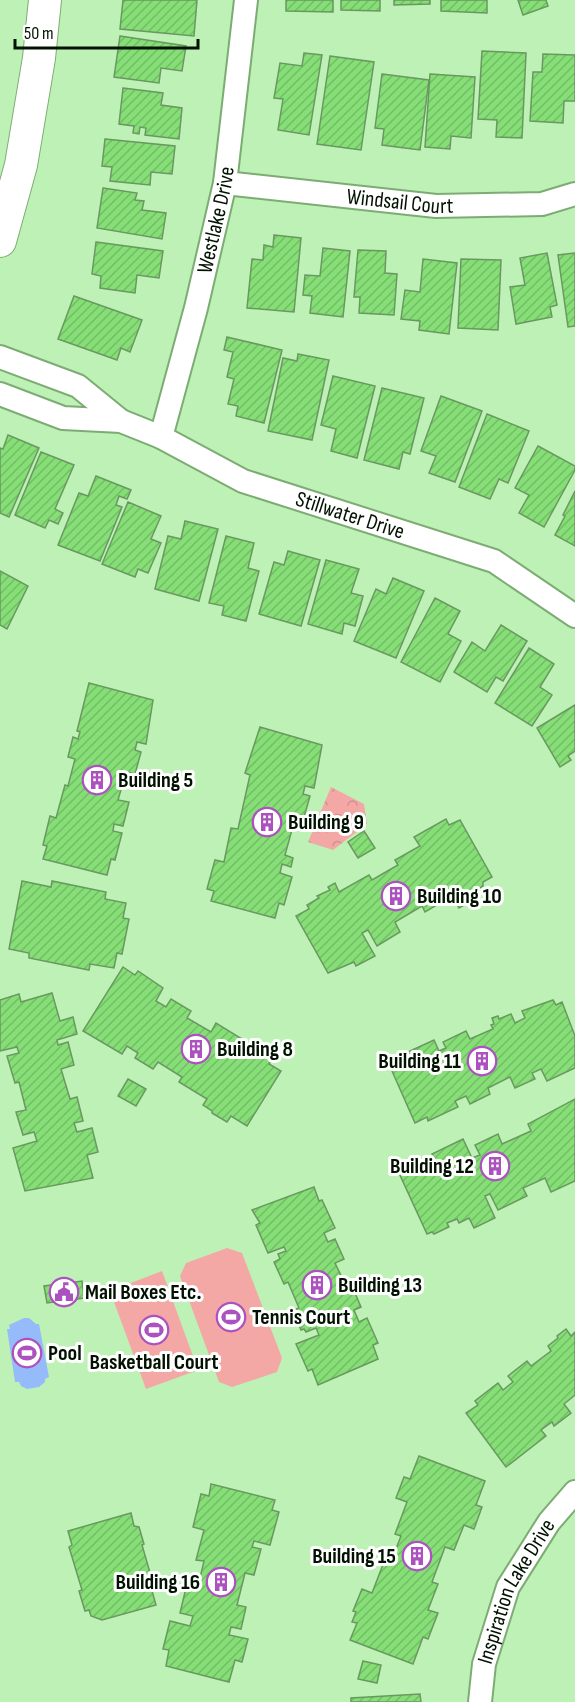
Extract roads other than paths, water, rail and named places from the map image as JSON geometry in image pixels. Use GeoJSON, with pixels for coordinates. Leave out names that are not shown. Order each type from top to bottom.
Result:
{"type":"FeatureCollection","features":[{"type":"Feature","properties":{"kind":"main road"},"geometry":{"type":"LineString","coordinates":[[0,241],[21,165],[39,58],[45,0]]}},
{"type":"Feature","properties":{"kind":"street","name":"Westlake Drive"},"geometry":{"type":"LineString","coordinates":[[161,437],[196,309],[225,183],[246,0]]}},
{"type":"Feature","properties":{"kind":"street","name":"Windsail Court"},"geometry":{"type":"LineString","coordinates":[[225,183],[436,206],[542,204],[575,194]]}},
{"type":"Feature","properties":{"kind":"street","name":"Stillwater Drive"},"geometry":{"type":"LineString","coordinates":[[0,357],[78,386],[121,421],[161,437],[243,481],[494,561],[575,616]]}},
{"type":"Feature","properties":{"kind":"street","name":"Stillwater Drive"},"geometry":{"type":"LineString","coordinates":[[0,394],[63,418],[121,421]]}},
{"type":"Feature","properties":{"kind":"street","name":"Inspiration Lake Drive"},"geometry":{"type":"LineString","coordinates":[[480,1702],[484,1664],[508,1587],[549,1522],[575,1492]]}},
{"type":"Feature","properties":{"kind":"water","name":"Pool"},"geometry":{"type":"Polygon","coordinates":[[[29,1318],[39,1324],[49,1377],[39,1387],[27,1389],[19,1382],[15,1382],[7,1329],[10,1329],[9,1325],[29,1318]]]}},
{"type":"Feature","properties":{"kind":"place","name":"Building 5"},"geometry":{"type":"Point","coordinates":[97,780]}},
{"type":"Feature","properties":{"kind":"place","name":"Building 9"},"geometry":{"type":"Point","coordinates":[267,822]}},
{"type":"Feature","properties":{"kind":"place","name":"Building 10"},"geometry":{"type":"Point","coordinates":[396,896]}},
{"type":"Feature","properties":{"kind":"place","name":"Building 8"},"geometry":{"type":"Point","coordinates":[196,1049]}},
{"type":"Feature","properties":{"kind":"place","name":"Building 11"},"geometry":{"type":"Point","coordinates":[482,1061]}},
{"type":"Feature","properties":{"kind":"place","name":"Building 12"},"geometry":{"type":"Point","coordinates":[495,1166]}},
{"type":"Feature","properties":{"kind":"place","name":"Building 13"},"geometry":{"type":"Point","coordinates":[317,1285]}},
{"type":"Feature","properties":{"kind":"place","name":"Mail Boxes Etc."},"geometry":{"type":"Point","coordinates":[64,1292]}},
{"type":"Feature","properties":{"kind":"place","name":"Tennis Court"},"geometry":{"type":"Point","coordinates":[231,1317]}},
{"type":"Feature","properties":{"kind":"place","name":"Basketball Court"},"geometry":{"type":"Point","coordinates":[154,1330]}},
{"type":"Feature","properties":{"kind":"place","name":"Pool"},"geometry":{"type":"Point","coordinates":[27,1353]}},
{"type":"Feature","properties":{"kind":"place","name":"Building 15"},"geometry":{"type":"Point","coordinates":[417,1556]}},
{"type":"Feature","properties":{"kind":"place","name":"Building 16"},"geometry":{"type":"Point","coordinates":[221,1582]}}]}
